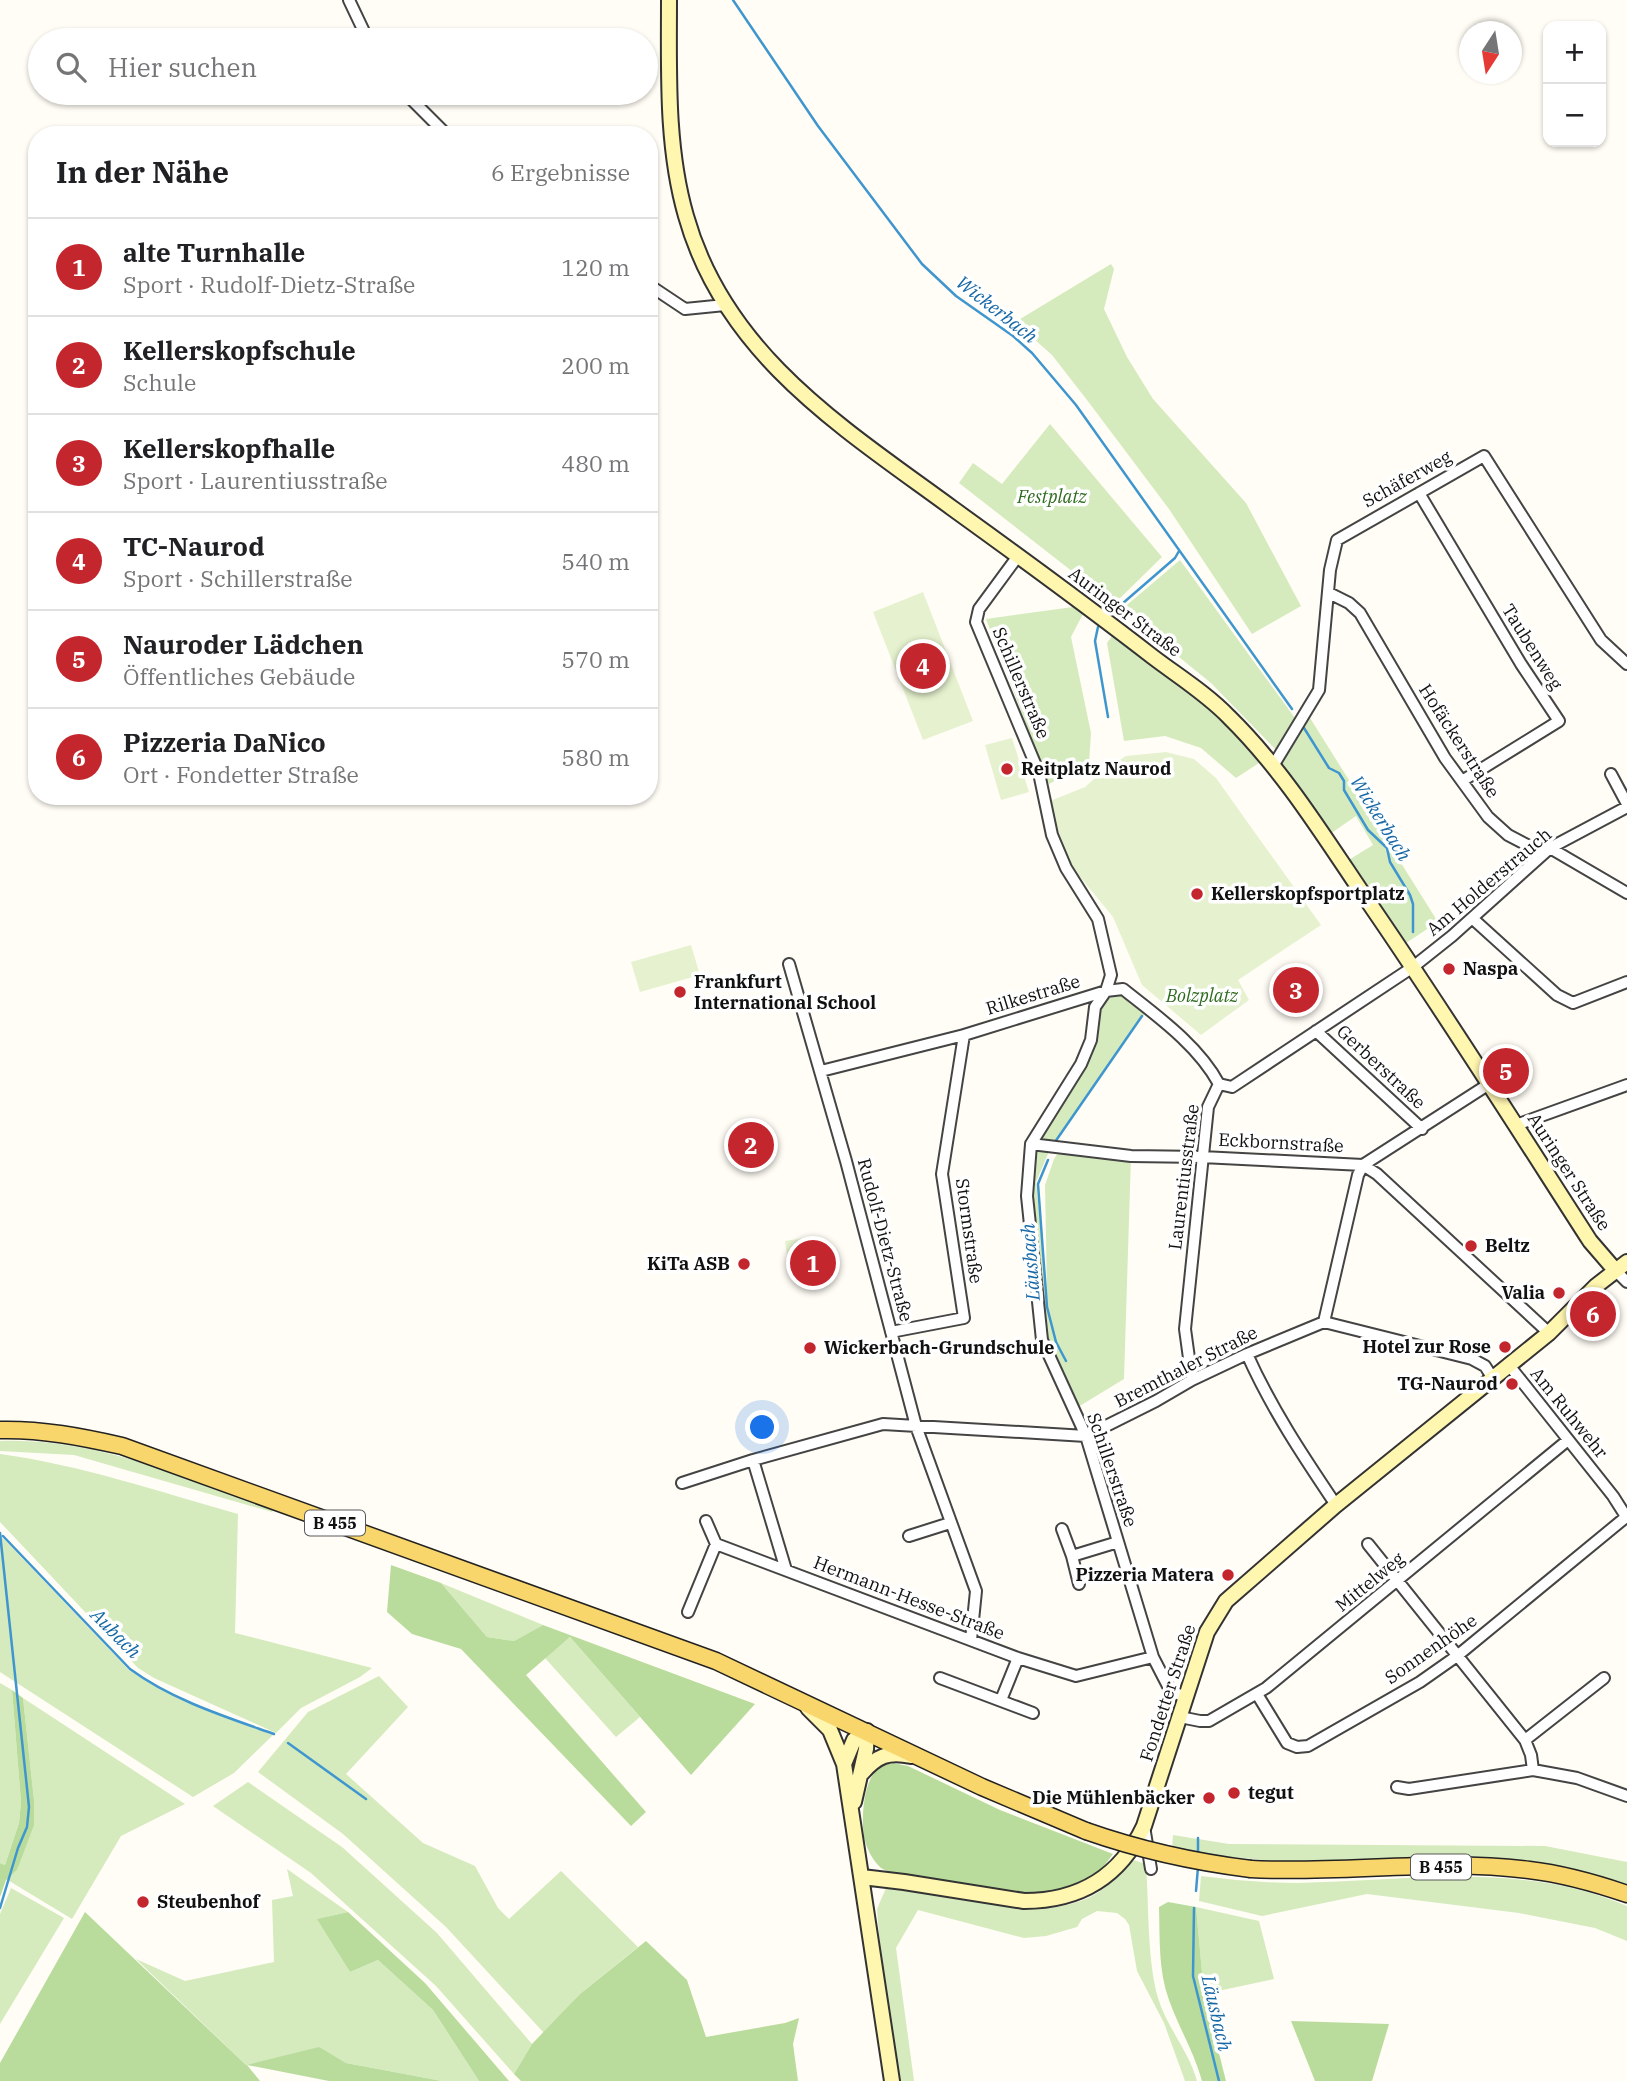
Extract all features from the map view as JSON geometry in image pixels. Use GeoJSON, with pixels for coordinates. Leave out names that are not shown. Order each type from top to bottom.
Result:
{"type":"FeatureCollection","features":[{"type":"Feature","properties":{"kind":"main road","name":"B 455"},"geometry":{"type":"LineString","coordinates":[[0,1430],[82,1437],[166,1460],[716,1661],[1086,1831],[1173,1857],[1251,1869],[1305,1871],[1503,1867],[1528,1869],[1577,1878],[1627,1894]]}},
{"type":"Feature","properties":{"kind":"street"},"geometry":{"type":"LineString","coordinates":[[349,0],[363,28]]}},
{"type":"Feature","properties":{"kind":"street","name":"Auringer Straße"},"geometry":{"type":"LineString","coordinates":[[669,0],[669,80],[676,170],[686,216],[725,304],[758,349],[796,389],[887,460],[1227,714],[1290,787],[1413,967],[1590,1241],[1621,1266]]}},
{"type":"Feature","properties":{"kind":"street"},"geometry":{"type":"LineString","coordinates":[[416,105],[438,126]]}},
{"type":"Feature","properties":{"kind":"street"},"geometry":{"type":"LineString","coordinates":[[658,291],[685,309],[725,304]]}},
{"type":"Feature","properties":{"kind":"street","name":"Schäferweg"},"geometry":{"type":"LineString","coordinates":[[1273,766],[1319,690],[1330,570],[1337,540],[1484,456],[1601,640],[1627,664]]}},
{"type":"Feature","properties":{"kind":"street","name":"Taubenweg"},"geometry":{"type":"LineString","coordinates":[[1419,493],[1521,664],[1559,721],[1462,782]]}},
{"type":"Feature","properties":{"kind":"street","name":"Schillerstraße"},"geometry":{"type":"LineString","coordinates":[[1018,556],[979,609],[976,622],[1039,773],[1052,835],[1066,868],[1098,919],[1111,975],[1106,991],[1095,1007],[1091,1040],[1081,1064],[1031,1144],[1027,1196],[1042,1340],[1086,1436],[1153,1657],[1170,1690],[1186,1699]]}},
{"type":"Feature","properties":{"kind":"street","name":"Hofäckerstraße"},"geometry":{"type":"LineString","coordinates":[[1329,593],[1349,603],[1360,613],[1445,758],[1488,817],[1508,835],[1529,846],[1550,848],[1627,893]]}},
{"type":"Feature","properties":{"kind":"street","name":"Am Holderstrauch"},"geometry":{"type":"LineString","coordinates":[[1413,967],[1550,848],[1627,806],[1611,774]]}},
{"type":"Feature","properties":{"kind":"street"},"geometry":{"type":"LineString","coordinates":[[1472,918],[1557,995],[1573,1003],[1627,982]]}},
{"type":"Feature","properties":{"kind":"street","name":"Rudolf-Dietz-Straße"},"geometry":{"type":"LineString","coordinates":[[789,964],[821,1071],[916,1426],[976,1591],[971,1640]]}},
{"type":"Feature","properties":{"kind":"street"},"geometry":{"type":"LineString","coordinates":[[1219,1084],[1232,1087],[1413,967]]}},
{"type":"Feature","properties":{"kind":"street","name":"Rilkestraße"},"geometry":{"type":"LineString","coordinates":[[821,1071],[964,1035],[1106,991],[1124,989],[1165,1022],[1212,1072],[1219,1084]]}},
{"type":"Feature","properties":{"kind":"street","name":"Gerberstraße"},"geometry":{"type":"LineString","coordinates":[[1316,1031],[1422,1129]]}},
{"type":"Feature","properties":{"kind":"street","name":"Stormstraße"},"geometry":{"type":"LineString","coordinates":[[891,1332],[964,1318],[942,1174],[964,1035]]}},
{"type":"Feature","properties":{"kind":"street","name":"Laurentiusstraße"},"geometry":{"type":"LineString","coordinates":[[1192,1380],[1185,1329],[1208,1107],[1219,1084]]}},
{"type":"Feature","properties":{"kind":"street"},"geometry":{"type":"LineString","coordinates":[[1489,1084],[1363,1165],[1358,1175],[1324,1322],[1479,1361],[1492,1377]]}},
{"type":"Feature","properties":{"kind":"street"},"geometry":{"type":"LineString","coordinates":[[1516,1125],[1627,1085]]}},
{"type":"Feature","properties":{"kind":"street","name":"Eckbornstraße"},"geometry":{"type":"LineString","coordinates":[[1031,1144],[1131,1156],[1363,1165],[1377,1174],[1549,1333]]}},
{"type":"Feature","properties":{"kind":"street"},"geometry":{"type":"LineString","coordinates":[[1621,1266],[1627,1282]]}},
{"type":"Feature","properties":{"kind":"street","name":"Fondetter Straße"},"geometry":{"type":"LineString","coordinates":[[862,1877],[1024,1901],[1057,1899],[1089,1887],[1116,1867],[1137,1841],[1144,1826],[1207,1632],[1217,1612],[1253,1575],[1549,1333],[1621,1266]]}},
{"type":"Feature","properties":{"kind":"street","name":"Bremthaler Straße"},"geometry":{"type":"LineString","coordinates":[[682,1483],[753,1460],[884,1424],[1086,1436],[1192,1380],[1324,1322]]}},
{"type":"Feature","properties":{"kind":"street"},"geometry":{"type":"LineString","coordinates":[[1247,1354],[1263,1391],[1336,1505]]}},
{"type":"Feature","properties":{"kind":"street","name":"Am Ruhwehr"},"geometry":{"type":"LineString","coordinates":[[1508,1364],[1627,1517]]}},
{"type":"Feature","properties":{"kind":"street","name":"Mittelweg"},"geometry":{"type":"LineString","coordinates":[[1180,1717],[1209,1721],[1257,1694],[1568,1440]]}},
{"type":"Feature","properties":{"kind":"street","name":"Hermann-Hesse-Straße"},"geometry":{"type":"LineString","coordinates":[[753,1460],[786,1570]]}},
{"type":"Feature","properties":{"kind":"street","name":"Sonnenhöhe"},"geometry":{"type":"LineString","coordinates":[[1257,1694],[1287,1743],[1297,1747],[1308,1746],[1420,1682],[1457,1656],[1627,1517]]}},
{"type":"Feature","properties":{"kind":"street"},"geometry":{"type":"LineString","coordinates":[[688,1612],[716,1544],[706,1521]]}},
{"type":"Feature","properties":{"kind":"street"},"geometry":{"type":"LineString","coordinates":[[909,1536],[950,1523]]}},
{"type":"Feature","properties":{"kind":"street"},"geometry":{"type":"LineString","coordinates":[[1062,1529],[1079,1584]]}},
{"type":"Feature","properties":{"kind":"street","name":"Schillerstraße"},"geometry":{"type":"LineString","coordinates":[[1072,1556],[1118,1542]]}},
{"type":"Feature","properties":{"kind":"street","name":"Hermann-Hesse-Straße"},"geometry":{"type":"LineString","coordinates":[[716,1544],[1018,1658],[1076,1676],[1153,1657]]}},
{"type":"Feature","properties":{"kind":"street"},"geometry":{"type":"LineString","coordinates":[[1368,1544],[1525,1740],[1533,1770]]}},
{"type":"Feature","properties":{"kind":"street","name":"Hermann-Hesse-Straße"},"geometry":{"type":"LineString","coordinates":[[1001,1700],[1018,1658]]}},
{"type":"Feature","properties":{"kind":"street"},"geometry":{"type":"LineString","coordinates":[[940,1678],[1033,1713]]}},
{"type":"Feature","properties":{"kind":"street"},"geometry":{"type":"LineString","coordinates":[[1525,1740],[1604,1678]]}},
{"type":"Feature","properties":{"kind":"street"},"geometry":{"type":"LineString","coordinates":[[797,1698],[830,1730],[844,1764],[892,2081]]}},
{"type":"Feature","properties":{"kind":"street"},"geometry":{"type":"LineString","coordinates":[[844,1764],[854,1740],[867,1731]]}},
{"type":"Feature","properties":{"kind":"street"},"geometry":{"type":"LineString","coordinates":[[853,1817],[867,1731]]}},
{"type":"Feature","properties":{"kind":"street"},"geometry":{"type":"LineString","coordinates":[[859,1777],[883,1754],[902,1754],[931,1762]]}},
{"type":"Feature","properties":{"kind":"street"},"geometry":{"type":"LineString","coordinates":[[1397,1787],[1409,1789],[1533,1770],[1577,1778],[1627,1796]]}},
{"type":"Feature","properties":{"kind":"street"},"geometry":{"type":"LineString","coordinates":[[1144,1826],[1151,1869]]}},
{"type":"Feature","properties":{"kind":"green space"},"geometry":{"type":"Polygon","coordinates":[[[1111,264],[1114,269],[1104,309],[1127,357],[1153,399],[1246,503],[1301,606],[1252,634],[1169,509],[1087,400],[1052,355],[1015,322],[1111,264]]]}},
{"type":"Feature","properties":{"kind":"green space","name":"Festplatz"},"geometry":{"type":"Polygon","coordinates":[[[1050,424],[1162,557],[1114,604],[959,483],[973,463],[1002,484],[1050,424]]]}},
{"type":"Feature","properties":{"kind":"green space"},"geometry":{"type":"Polygon","coordinates":[[[1180,560],[1295,718],[1277,751],[1211,683],[1121,610],[1180,560]]]}},
{"type":"Feature","properties":{"kind":"green space"},"geometry":{"type":"Polygon","coordinates":[[[923,592],[973,721],[923,740],[873,612],[923,592]]]}},
{"type":"Feature","properties":{"kind":"green space"},"geometry":{"type":"Polygon","coordinates":[[[1073,607],[1083,614],[1071,637],[1091,733],[1089,763],[1049,784],[986,619],[1073,607]]]}},
{"type":"Feature","properties":{"kind":"green space"},"geometry":{"type":"Polygon","coordinates":[[[1112,636],[1221,717],[1262,761],[1236,778],[1201,748],[1165,736],[1124,741],[1107,643],[1112,636]]]}},
{"type":"Feature","properties":{"kind":"green space"},"geometry":{"type":"Polygon","coordinates":[[[1310,718],[1438,922],[1406,943],[1347,861],[1373,845],[1356,816],[1330,834],[1295,782],[1278,764],[1301,726],[1310,718]]]}},
{"type":"Feature","properties":{"kind":"green space","name":"Reitplatz Naurod"},"geometry":{"type":"Polygon","coordinates":[[[1012,738],[1029,792],[1001,800],[985,745],[1012,738]]]}},
{"type":"Feature","properties":{"kind":"green space","name":"Kellerskopfsportplatz"},"geometry":{"type":"Polygon","coordinates":[[[1166,752],[1194,759],[1216,778],[1321,925],[1238,980],[1249,1000],[1201,1035],[1142,985],[1113,917],[1076,872],[1063,850],[1050,801],[1085,787],[1105,769],[1126,756],[1166,752]]]}},
{"type":"Feature","properties":{"kind":"green space"},"geometry":{"type":"Polygon","coordinates":[[[691,945],[700,975],[640,992],[631,962],[691,945]]]}},
{"type":"Feature","properties":{"kind":"green space"},"geometry":{"type":"Polygon","coordinates":[[[1123,989],[1148,1009],[1050,1149],[1036,1182],[1047,1292],[1045,1185],[1054,1159],[1061,1149],[1131,1156],[1124,1379],[1073,1410],[1042,1340],[1027,1196],[1031,1144],[1081,1064],[1095,1007],[1106,991],[1123,989]]]}},
{"type":"Feature","properties":{"kind":"green space"},"geometry":{"type":"Polygon","coordinates":[[[817,1236],[819,1250],[787,1255],[785,1241],[817,1236]]]}},
{"type":"Feature","properties":{"kind":"green space"},"geometry":{"type":"Polygon","coordinates":[[[0,1441],[71,1446],[105,1453],[174,1473],[274,1508],[272,1512],[74,1455],[0,1451],[0,1441]]]}},
{"type":"Feature","properties":{"kind":"green space"},"geometry":{"type":"Polygon","coordinates":[[[0,1454],[90,1472],[238,1514],[235,1633],[372,1668],[301,1708],[276,1733],[154,1678],[138,1668],[0,1522],[0,1454]]]}},
{"type":"Feature","properties":{"kind":"green space"},"geometry":{"type":"Polygon","coordinates":[[[0,1535],[129,1670],[181,1699],[273,1735],[234,1773],[193,1797],[0,1672],[0,1535]]]}},
{"type":"Feature","properties":{"kind":"green space"},"geometry":{"type":"Polygon","coordinates":[[[391,1565],[441,1583],[487,1637],[514,1641],[543,1625],[755,1704],[691,1775],[570,1637],[526,1675],[646,1812],[631,1826],[461,1649],[412,1634],[387,1612],[391,1565]]]}},
{"type":"Feature","properties":{"kind":"green space"},"geometry":{"type":"Polygon","coordinates":[[[441,1583],[543,1625],[514,1641],[487,1637],[441,1583]]]}},
{"type":"Feature","properties":{"kind":"green space"},"geometry":{"type":"Polygon","coordinates":[[[570,1637],[640,1717],[616,1737],[545,1658],[570,1637]]]}},
{"type":"Feature","properties":{"kind":"green space"},"geometry":{"type":"Polygon","coordinates":[[[379,1676],[408,1707],[346,1774],[423,1843],[475,1866],[498,1908],[509,1919],[561,1871],[638,1947],[580,1994],[544,2033],[446,1927],[343,1834],[258,1772],[308,1712],[379,1676]]]}},
{"type":"Feature","properties":{"kind":"green space"},"geometry":{"type":"Polygon","coordinates":[[[0,1683],[12,1690],[21,1802],[19,1823],[5,1865],[0,1863],[0,1683]]]}},
{"type":"Feature","properties":{"kind":"green space"},"geometry":{"type":"Polygon","coordinates":[[[12,1690],[23,1698],[34,1800],[34,1825],[17,1870],[6,1880],[0,1897],[0,1863],[5,1865],[19,1823],[21,1802],[12,1690]]]}},
{"type":"Feature","properties":{"kind":"green space"},"geometry":{"type":"Polygon","coordinates":[[[23,1698],[185,1804],[121,1836],[72,1919],[6,1879],[17,1870],[34,1800],[23,1698]]]}},
{"type":"Feature","properties":{"kind":"green space"},"geometry":{"type":"Polygon","coordinates":[[[893,1763],[908,1766],[1000,1810],[1113,1854],[1100,1871],[1079,1884],[1066,1890],[1029,1895],[885,1870],[874,1860],[866,1845],[863,1809],[871,1778],[882,1766],[893,1763]]]}},
{"type":"Feature","properties":{"kind":"green space"},"geometry":{"type":"Polygon","coordinates":[[[248,1782],[342,1847],[437,1933],[532,2044],[514,2074],[436,1986],[311,1873],[213,1806],[248,1782]]]}},
{"type":"Feature","properties":{"kind":"green space"},"geometry":{"type":"Polygon","coordinates":[[[1173,1835],[1229,1844],[1545,1846],[1627,1862],[1627,1885],[1553,1865],[1499,1860],[1283,1862],[1223,1856],[1172,1849],[1173,1835]]]}},
{"type":"Feature","properties":{"kind":"green space"},"geometry":{"type":"Polygon","coordinates":[[[1133,1860],[1146,1864],[1150,1949],[1158,1998],[1197,2081],[1185,2081],[1164,2023],[1137,1971],[1129,1925],[1117,1913],[1097,1911],[1082,1919],[1077,1927],[1046,1936],[1024,1938],[918,1910],[896,1948],[914,2081],[900,2081],[880,1948],[877,1909],[886,1888],[1013,1907],[1064,1906],[1101,1891],[1133,1860]]]}},
{"type":"Feature","properties":{"kind":"green space"},"geometry":{"type":"Polygon","coordinates":[[[287,1869],[348,1912],[318,1919],[350,1972],[378,1960],[433,2010],[479,2081],[442,2081],[346,2063],[319,2048],[246,2065],[136,1959],[185,1981],[274,1962],[272,1900],[293,1896],[287,1869]]]}},
{"type":"Feature","properties":{"kind":"green space"},"geometry":{"type":"Polygon","coordinates":[[[1201,1876],[1286,1883],[1465,1877],[1548,1883],[1588,1892],[1627,1906],[1627,1941],[1595,1928],[1519,1913],[1367,1894],[1262,1916],[1199,1901],[1201,1876]]]}},
{"type":"Feature","properties":{"kind":"green space"},"geometry":{"type":"Polygon","coordinates":[[[11,1888],[64,1918],[0,2024],[0,1914],[11,1888]]]}},
{"type":"Feature","properties":{"kind":"green space"},"geometry":{"type":"Polygon","coordinates":[[[1168,1902],[1196,1907],[1204,1994],[1226,2081],[1202,2081],[1165,1989],[1161,1966],[1159,1907],[1168,1902]]]}},
{"type":"Feature","properties":{"kind":"green space"},"geometry":{"type":"Polygon","coordinates":[[[1196,1907],[1259,1921],[1274,1979],[1204,1994],[1196,1907]]]}},
{"type":"Feature","properties":{"kind":"green space"},"geometry":{"type":"Polygon","coordinates":[[[85,1912],[246,2065],[319,2047],[346,2063],[442,2081],[329,2081],[247,2065],[260,2081],[0,2081],[0,2063],[85,1912]]]}},
{"type":"Feature","properties":{"kind":"green space"},"geometry":{"type":"Polygon","coordinates":[[[348,1912],[425,1983],[509,2081],[479,2081],[433,2010],[378,1960],[350,1972],[317,1919],[348,1912]]]}},
{"type":"Feature","properties":{"kind":"green space"},"geometry":{"type":"Polygon","coordinates":[[[646,1941],[687,1980],[706,2037],[799,2018],[793,2044],[798,2081],[521,2081],[514,2074],[532,2044],[580,1994],[646,1941]]]}},
{"type":"Feature","properties":{"kind":"green space"},"geometry":{"type":"Polygon","coordinates":[[[1291,2021],[1389,2024],[1372,2081],[1315,2081],[1291,2021]]]}},
{"type":"Feature","properties":{"kind":"waterway","name":"Wickerbach"},"geometry":{"type":"LineString","coordinates":[[733,0],[818,126],[922,264],[956,296],[1013,336],[1032,353],[1076,405],[1292,709]]}},
{"type":"Feature","properties":{"kind":"waterway","name":"Läusbach"},"geometry":{"type":"LineString","coordinates":[[1115,610],[1175,558],[1179,551]]}},
{"type":"Feature","properties":{"kind":"waterway","name":"Läusbach"},"geometry":{"type":"LineString","coordinates":[[1098,627],[1095,641],[1108,717]]}},
{"type":"Feature","properties":{"kind":"waterway","name":"Wickerbach"},"geometry":{"type":"LineString","coordinates":[[1304,728],[1329,768],[1339,773],[1344,781],[1344,790],[1368,830],[1387,848],[1390,862],[1413,904],[1413,932]]}},
{"type":"Feature","properties":{"kind":"waterway","name":"Läusbach"},"geometry":{"type":"LineString","coordinates":[[1055,1142],[1142,1016]]}},
{"type":"Feature","properties":{"kind":"waterway","name":"Läusbach"},"geometry":{"type":"LineString","coordinates":[[1048,1160],[1038,1184],[1047,1307],[1056,1342],[1066,1361]]}},
{"type":"Feature","properties":{"kind":"waterway","name":"Aubach"},"geometry":{"type":"LineString","coordinates":[[0,1533],[29,1807],[27,1827],[0,1908]]}},
{"type":"Feature","properties":{"kind":"waterway","name":"Aubach"},"geometry":{"type":"LineString","coordinates":[[3,1536],[130,1669],[181,1699],[274,1734]]}},
{"type":"Feature","properties":{"kind":"waterway","name":"Aubach"},"geometry":{"type":"LineString","coordinates":[[288,1743],[366,1799]]}},
{"type":"Feature","properties":{"kind":"waterway"},"geometry":{"type":"LineString","coordinates":[[1198,1838],[1198,1853]]}},
{"type":"Feature","properties":{"kind":"waterway"},"geometry":{"type":"LineString","coordinates":[[1196,1891],[1198,1867]]}},
{"type":"Feature","properties":{"kind":"waterway","name":"Läusbach"},"geometry":{"type":"LineString","coordinates":[[1194,1908],[1193,1976],[1219,2081]]}},
{"type":"Feature","properties":{"kind":"place","name":"TC-Naurod"},"geometry":{"type":"Point","coordinates":[923,666]}},
{"type":"Feature","properties":{"kind":"place","name":"Reitplatz Naurod"},"geometry":{"type":"Point","coordinates":[1007,769]}},
{"type":"Feature","properties":{"kind":"place","name":"Kellerskopfsportplatz"},"geometry":{"type":"Point","coordinates":[1197,894]}},
{"type":"Feature","properties":{"kind":"place","name":"Naspa"},"geometry":{"type":"Point","coordinates":[1449,969]}},
{"type":"Feature","properties":{"kind":"place","name":"Kellerskopfhalle"},"geometry":{"type":"Point","coordinates":[1296,990]}},
{"type":"Feature","properties":{"kind":"place","name":"Frankfurt International School"},"geometry":{"type":"Point","coordinates":[680,992]}},
{"type":"Feature","properties":{"kind":"place","name":"Nauroder Lädchen"},"geometry":{"type":"Point","coordinates":[1506,1071]}},
{"type":"Feature","properties":{"kind":"place","name":"Kellerskopfschule"},"geometry":{"type":"Point","coordinates":[751,1145]}},
{"type":"Feature","properties":{"kind":"place","name":"Beltz"},"geometry":{"type":"Point","coordinates":[1471,1246]}},
{"type":"Feature","properties":{"kind":"place","name":"alte Turnhalle"},"geometry":{"type":"Point","coordinates":[813,1263]}},
{"type":"Feature","properties":{"kind":"place","name":"KiTa ASB"},"geometry":{"type":"Point","coordinates":[744,1264]}},
{"type":"Feature","properties":{"kind":"place","name":"Valia"},"geometry":{"type":"Point","coordinates":[1559,1293]}},
{"type":"Feature","properties":{"kind":"place","name":"Pizzeria DaNico"},"geometry":{"type":"Point","coordinates":[1593,1314]}},
{"type":"Feature","properties":{"kind":"place","name":"Hotel zur Rose"},"geometry":{"type":"Point","coordinates":[1505,1347]}},
{"type":"Feature","properties":{"kind":"place","name":"Wickerbach-Grundschule"},"geometry":{"type":"Point","coordinates":[810,1348]}},
{"type":"Feature","properties":{"kind":"place","name":"TG-Naurod"},"geometry":{"type":"Point","coordinates":[1512,1384]}},
{"type":"Feature","properties":{"kind":"place","name":"Pizzeria Matera"},"geometry":{"type":"Point","coordinates":[1228,1575]}},
{"type":"Feature","properties":{"kind":"place","name":"tegut"},"geometry":{"type":"Point","coordinates":[1234,1793]}},
{"type":"Feature","properties":{"kind":"place","name":"Die Mühlenbäcker"},"geometry":{"type":"Point","coordinates":[1209,1798]}},
{"type":"Feature","properties":{"kind":"place","name":"Steubenhof"},"geometry":{"type":"Point","coordinates":[143,1902]}},
{"type":"Feature","properties":{"kind":"park label","name":"Bolzplatz"},"geometry":{"type":"Point","coordinates":[1202,996]}}]}
